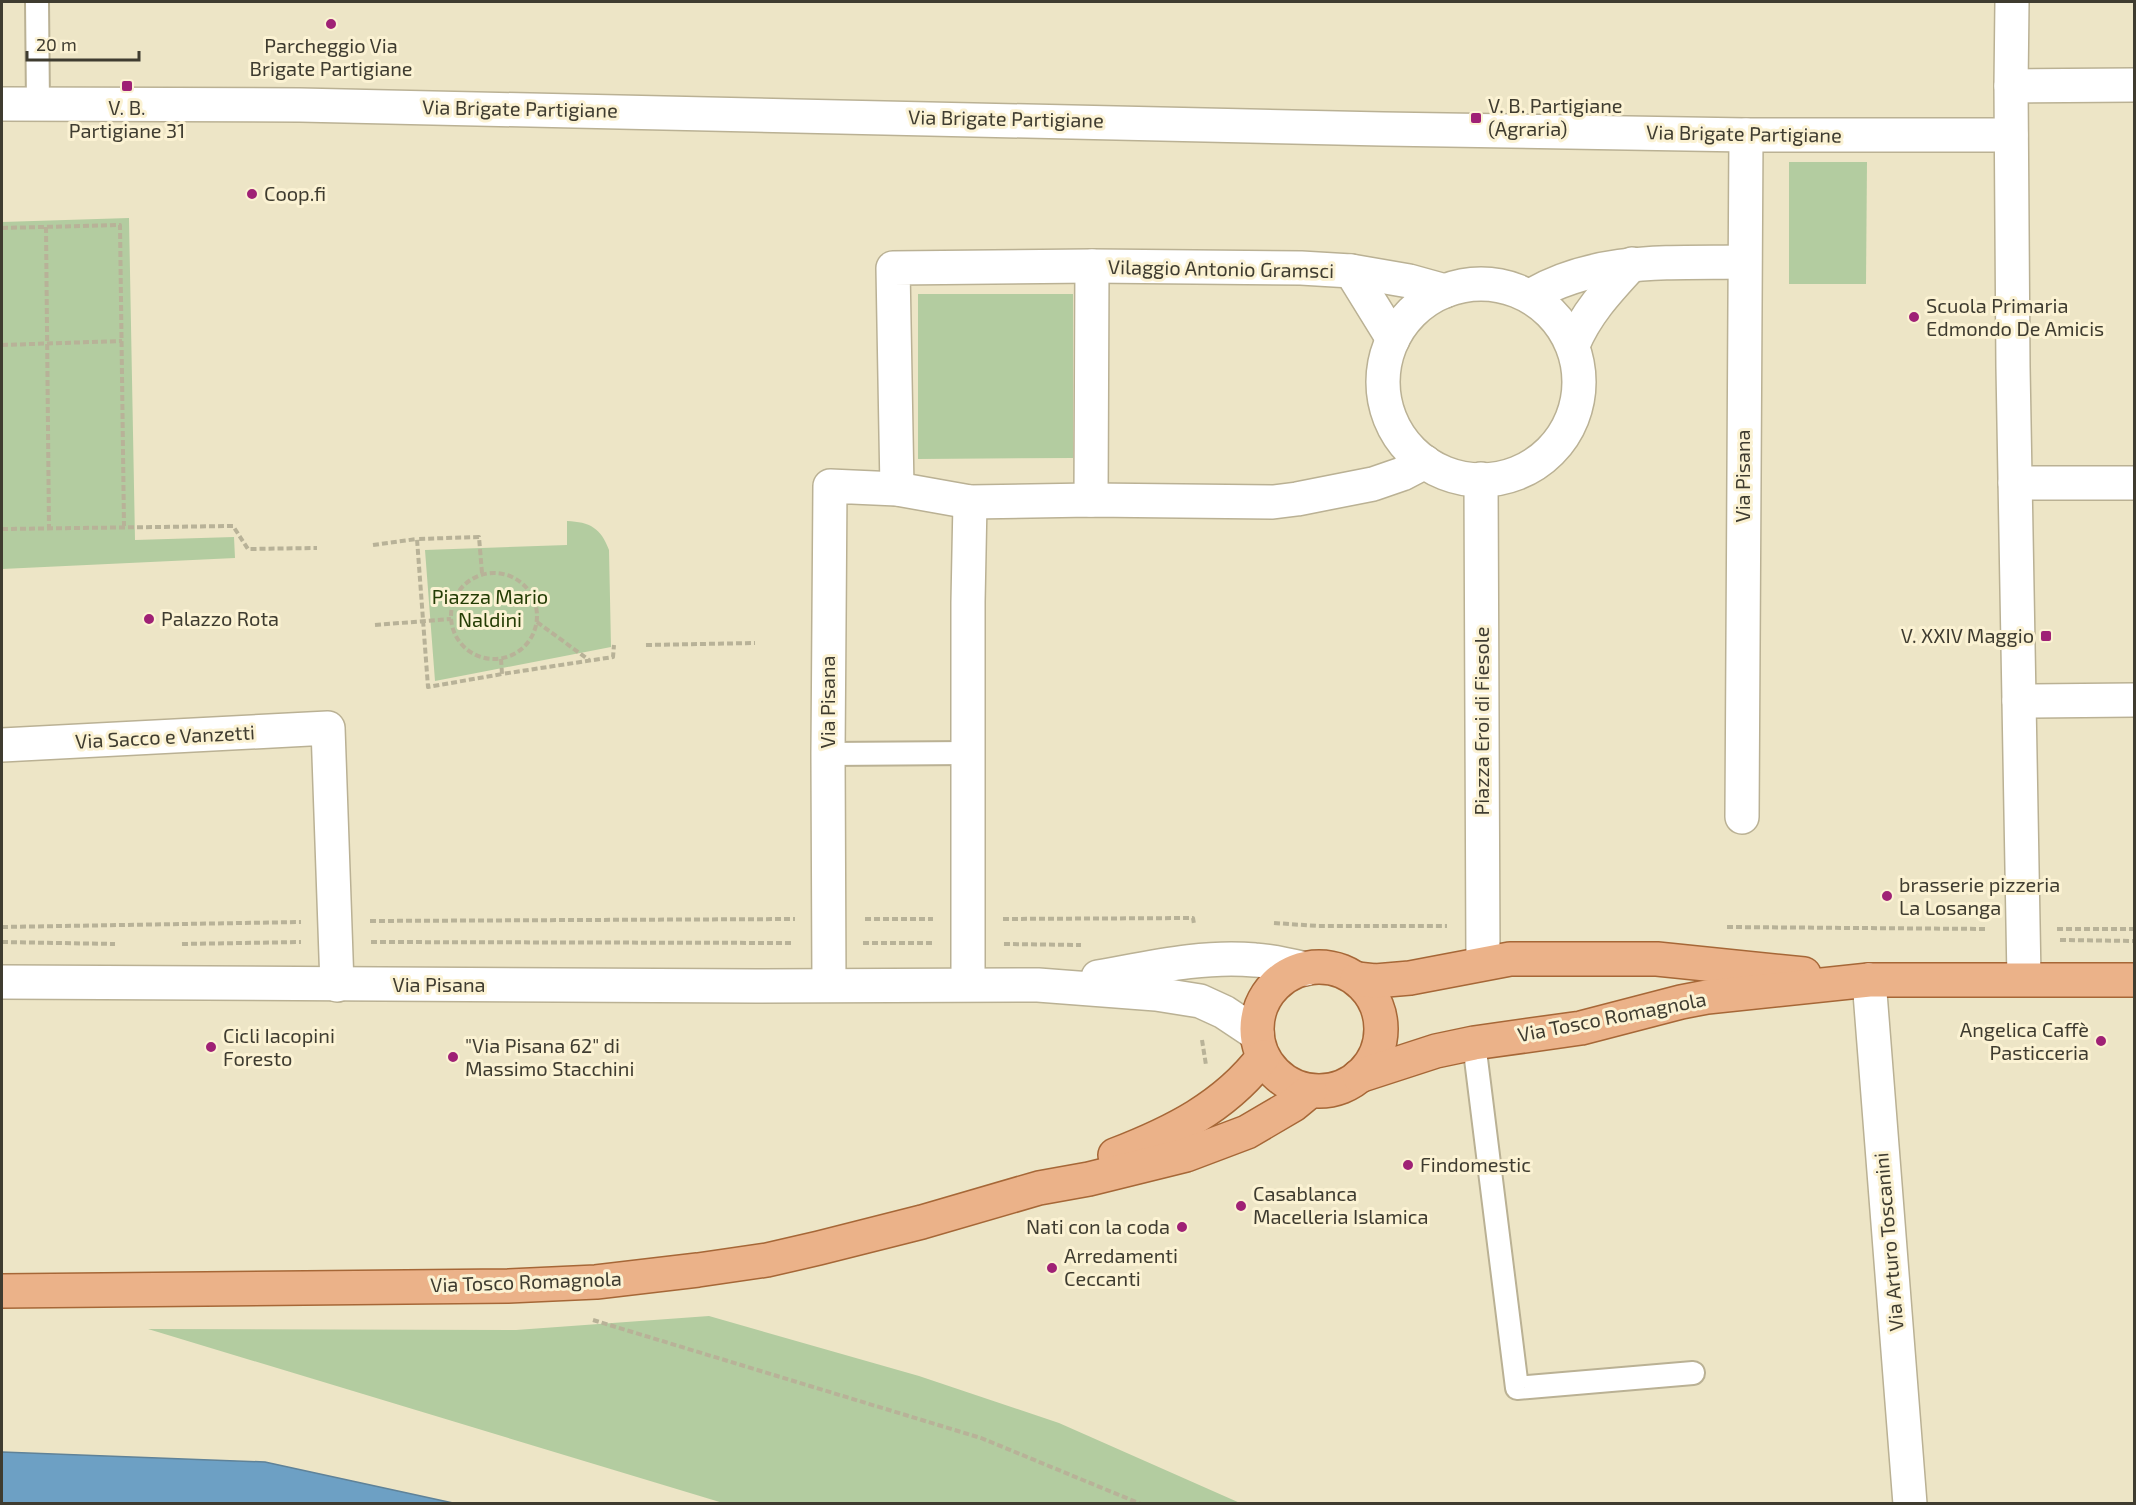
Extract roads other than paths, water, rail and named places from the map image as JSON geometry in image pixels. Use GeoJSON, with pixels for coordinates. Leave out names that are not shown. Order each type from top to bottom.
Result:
{"type":"FeatureCollection","features":[{"type":"Feature","properties":{"kind":"main road","name":"Via Tosco Romagnola"},"geometry":{"type":"LineString","coordinates":[[1356,979],[1375,981],[1410,978],[1510,958],[1658,959],[1869,980]]}},
{"type":"Feature","properties":{"kind":"main road"},"geometry":{"type":"LineString","coordinates":[[1329,968],[1356,979],[1371,995],[1377,1008],[1381,1031],[1373,1061],[1347,1085],[1333,1090],[1310,1091],[1284,1081],[1275,1074],[1260,1045],[1258,1016],[1267,994],[1284,978],[1306,969],[1329,968]]}},
{"type":"Feature","properties":{"kind":"main road","name":"Via Tosco Romagnola"},"geometry":{"type":"LineString","coordinates":[[1359,1076],[1427,1053],[1474,1043],[1581,1028],[1662,1006],[1707,998],[1869,980],[2134,980]]}},
{"type":"Feature","properties":{"kind":"main road","name":"Via Tosco Romagnola"},"geometry":{"type":"LineString","coordinates":[[1039,1188],[1166,1134],[1205,1112],[1244,1080],[1260,1045]]}},
{"type":"Feature","properties":{"kind":"main road","name":"Via Tosco Romagnola"},"geometry":{"type":"LineString","coordinates":[[2,1291],[508,1286],[596,1281],[767,1260],[922,1222],[1039,1188],[1089,1179],[1186,1155],[1247,1132],[1293,1105],[1310,1091]]}},
{"type":"Feature","properties":{"kind":"street"},"geometry":{"type":"LineString","coordinates":[[2012,2],[2011,135],[2015,483],[2024,979]]}},
{"type":"Feature","properties":{"kind":"street"},"geometry":{"type":"LineString","coordinates":[[2011,86],[2134,85]]}},
{"type":"Feature","properties":{"kind":"street","name":"Via Brigate Partigiane"},"geometry":{"type":"LineString","coordinates":[[2,104],[300,105],[1746,135],[2011,135]]}},
{"type":"Feature","properties":{"kind":"street","name":"Via Pisana"},"geometry":{"type":"LineString","coordinates":[[1742,817],[1746,135]]}},
{"type":"Feature","properties":{"kind":"street"},"geometry":{"type":"LineString","coordinates":[[1530,296],[1551,284],[1597,269],[1632,264],[1744,262]]}},
{"type":"Feature","properties":{"kind":"street"},"geometry":{"type":"LineString","coordinates":[[1573,345],[1589,314],[1632,264]]}},
{"type":"Feature","properties":{"kind":"street","name":"Vilaggio Antonio Gramsci"},"geometry":{"type":"LineString","coordinates":[[1091,500],[1092,266]]}},
{"type":"Feature","properties":{"kind":"street","name":"Vilaggio Antonio Gramsci"},"geometry":{"type":"LineString","coordinates":[[897,489],[893,268],[1092,266],[1301,268],[1351,271],[1409,281],[1445,291]]}},
{"type":"Feature","properties":{"kind":"street","name":"Vilaggio Antonio Gramsci"},"geometry":{"type":"LineString","coordinates":[[1351,271],[1393,339]]}},
{"type":"Feature","properties":{"kind":"street"},"geometry":{"type":"LineString","coordinates":[[1484,284],[1513,289],[1530,296],[1555,316],[1573,345],[1579,369],[1575,413],[1561,439],[1540,460],[1528,468],[1495,479],[1481,480],[1454,476],[1425,462],[1402,440],[1385,401],[1384,374],[1388,350],[1403,322],[1416,308],[1445,291],[1467,285],[1484,284]]}},
{"type":"Feature","properties":{"kind":"street"},"geometry":{"type":"LineString","coordinates":[[897,489],[970,502],[1091,500],[1273,502],[1387,480],[1425,462]]}},
{"type":"Feature","properties":{"kind":"street","name":"Piazza Eroi di Fiesole"},"geometry":{"type":"LineString","coordinates":[[1481,480],[1484,963]]}},
{"type":"Feature","properties":{"kind":"street"},"geometry":{"type":"LineString","coordinates":[[2015,483],[2134,483]]}},
{"type":"Feature","properties":{"kind":"street","name":"Via Pisana"},"geometry":{"type":"LineString","coordinates":[[829,985],[830,486],[897,489]]}},
{"type":"Feature","properties":{"kind":"street"},"geometry":{"type":"LineString","coordinates":[[968,984],[970,502]]}},
{"type":"Feature","properties":{"kind":"street"},"geometry":{"type":"LineString","coordinates":[[2019,701],[2134,700]]}},
{"type":"Feature","properties":{"kind":"street","name":"Via Sacco e Vanzetti"},"geometry":{"type":"LineString","coordinates":[[2,745],[328,728],[337,985]]}},
{"type":"Feature","properties":{"kind":"street"},"geometry":{"type":"LineString","coordinates":[[1054,986],[1159,966],[1231,959],[1272,962],[1306,969]]}},
{"type":"Feature","properties":{"kind":"street","name":"Via Arturo Toscanini"},"geometry":{"type":"LineString","coordinates":[[1869,980],[1910,1503]]}},
{"type":"Feature","properties":{"kind":"street","name":"Via Pisana"},"geometry":{"type":"LineString","coordinates":[[2,982],[1054,986]]}},
{"type":"Feature","properties":{"kind":"street"},"geometry":{"type":"LineString","coordinates":[[1054,986],[1156,994],[1200,1001],[1224,1012],[1260,1045]]}},
{"type":"Feature","properties":{"kind":"lane"},"geometry":{"type":"LineString","coordinates":[[37,2],[38,104]]}},
{"type":"Feature","properties":{"kind":"lane"},"geometry":{"type":"LineString","coordinates":[[828,754],[968,753]]}},
{"type":"Feature","properties":{"kind":"lane"},"geometry":{"type":"LineString","coordinates":[[1474,1043],[1516,1388],[1693,1373]]}},
{"type":"Feature","properties":{"kind":"water"},"geometry":{"type":"Polygon","coordinates":[[[2,1452],[265,1462],[453,1503],[2,1503],[2,1452]]]}},
{"type":"Feature","properties":{"kind":"place","name":"Parcheggio Via Brigate Partigiane"},"geometry":{"type":"Point","coordinates":[331,24]}},
{"type":"Feature","properties":{"kind":"place","name":"V. B. Partigiane 31"},"geometry":{"type":"Point","coordinates":[127,86]}},
{"type":"Feature","properties":{"kind":"place","name":"V. B. Partigiane (Agraria)"},"geometry":{"type":"Point","coordinates":[1476,118]}},
{"type":"Feature","properties":{"kind":"place","name":"Coop.fi"},"geometry":{"type":"Point","coordinates":[252,194]}},
{"type":"Feature","properties":{"kind":"place","name":"Scuola Primaria Edmondo De Amicis"},"geometry":{"type":"Point","coordinates":[1914,317]}},
{"type":"Feature","properties":{"kind":"place","name":"Palazzo Rota"},"geometry":{"type":"Point","coordinates":[149,619]}},
{"type":"Feature","properties":{"kind":"place","name":"V. XXIV Maggio"},"geometry":{"type":"Point","coordinates":[2046,636]}},
{"type":"Feature","properties":{"kind":"place","name":"brasserie pizzeria La Losanga"},"geometry":{"type":"Point","coordinates":[1887,896]}},
{"type":"Feature","properties":{"kind":"place","name":"Angelica Caffè Pasticceria"},"geometry":{"type":"Point","coordinates":[2101,1041]}},
{"type":"Feature","properties":{"kind":"place","name":"Cicli Iacopini Foresto"},"geometry":{"type":"Point","coordinates":[211,1047]}},
{"type":"Feature","properties":{"kind":"place","name":"\"Via Pisana 62\" di Massimo Stacchini"},"geometry":{"type":"Point","coordinates":[453,1057]}},
{"type":"Feature","properties":{"kind":"place","name":"Findomestic"},"geometry":{"type":"Point","coordinates":[1408,1165]}},
{"type":"Feature","properties":{"kind":"place","name":"Casablanca Macelleria Islamica"},"geometry":{"type":"Point","coordinates":[1241,1206]}},
{"type":"Feature","properties":{"kind":"place","name":"Nati con la coda"},"geometry":{"type":"Point","coordinates":[1182,1227]}},
{"type":"Feature","properties":{"kind":"place","name":"Arredamenti Ceccanti"},"geometry":{"type":"Point","coordinates":[1052,1268]}},
{"type":"Feature","properties":{"kind":"park label","name":"Piazza Mario Naldini"},"geometry":{"type":"Point","coordinates":[490,608]}}]}
